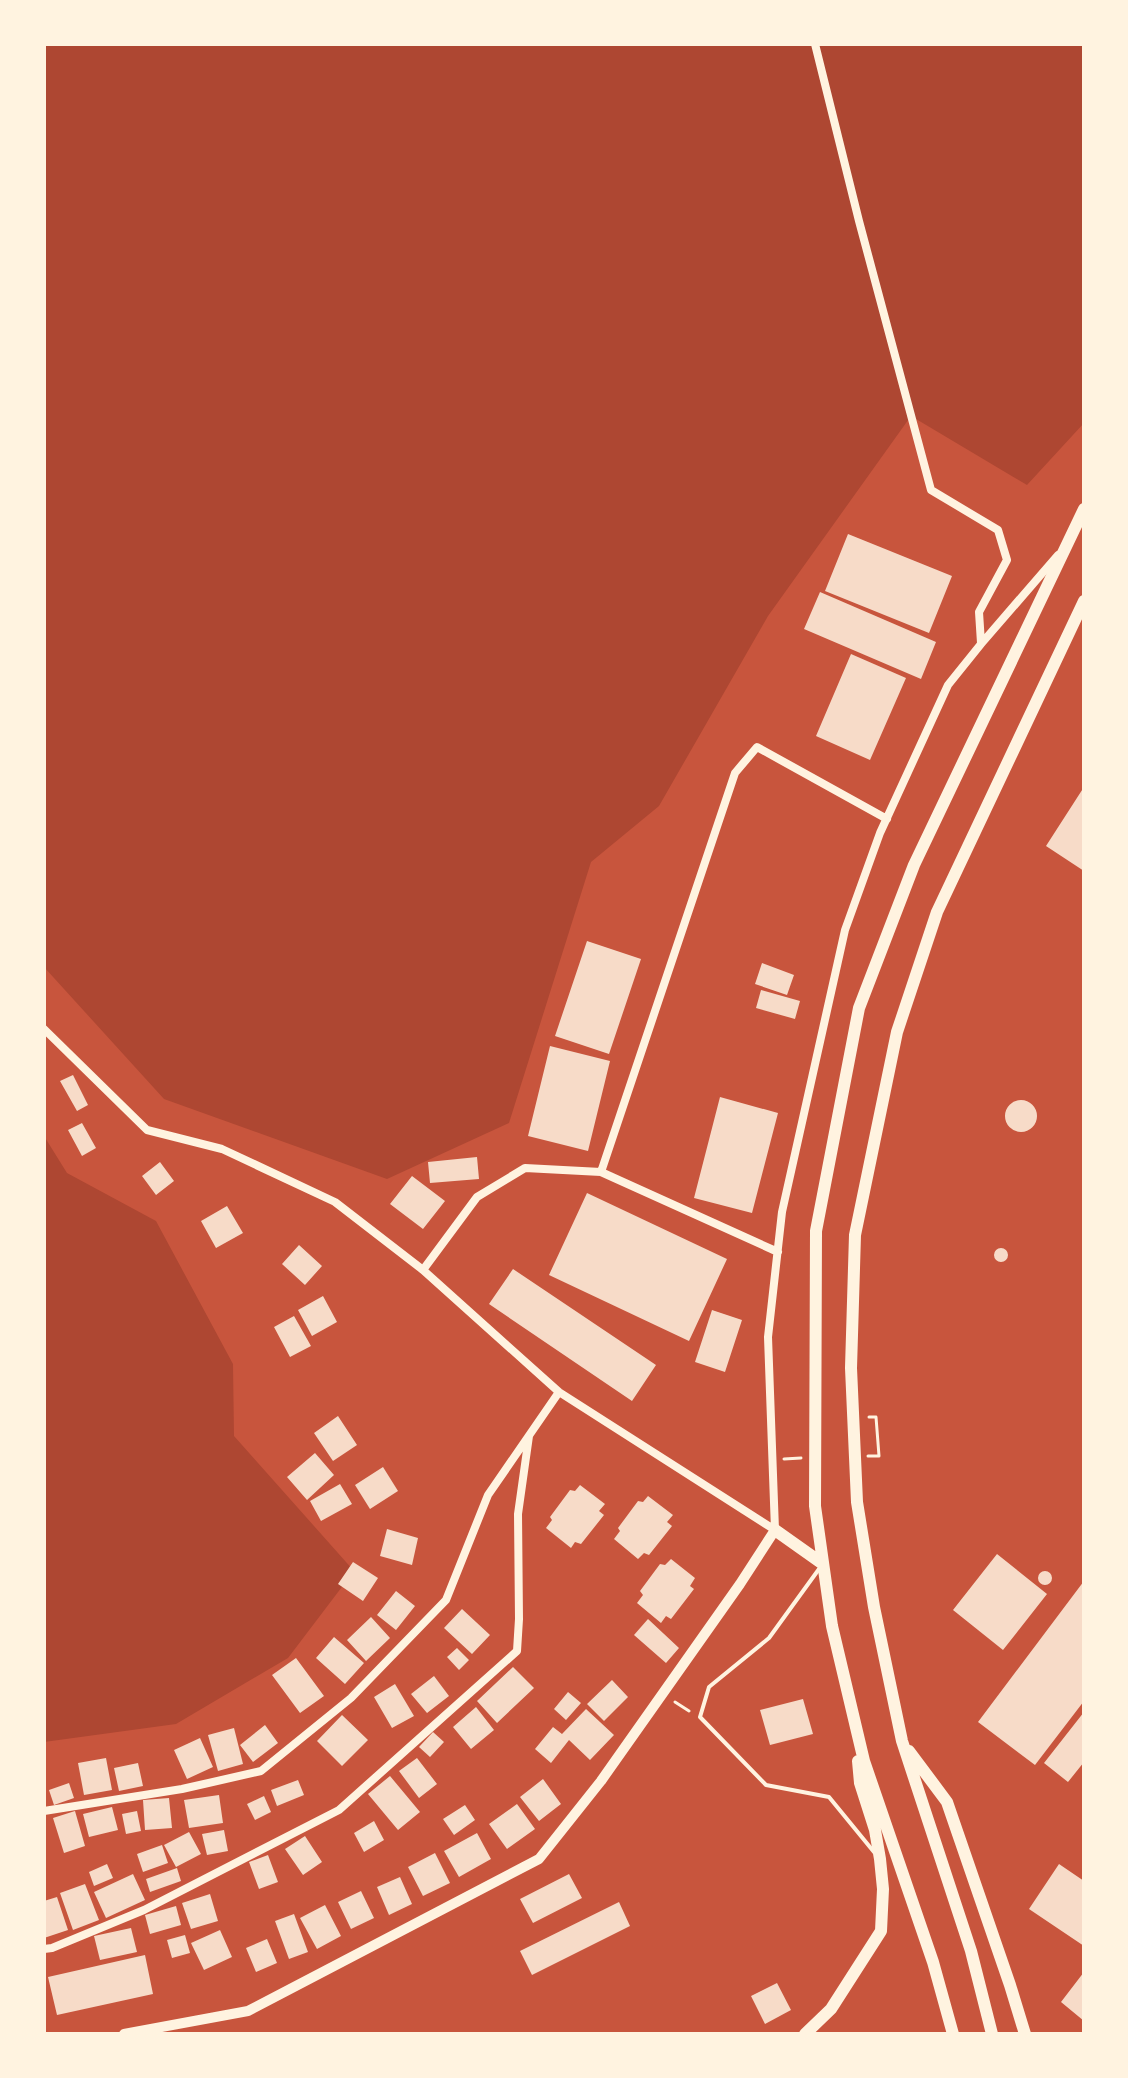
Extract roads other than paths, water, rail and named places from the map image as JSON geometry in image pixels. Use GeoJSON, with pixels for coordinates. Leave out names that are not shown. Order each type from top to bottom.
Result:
{"type":"FeatureCollection","features":[{"type":"Feature","properties":{"kind":"highway"},"geometry":{"type":"LineString","coordinates":[[953,2034],[933,1962],[864,1761],[832,1626],[815,1506],[816,1231],[859,1008],[914,865],[1084,509]]}},
{"type":"Feature","properties":{"kind":"highway"},"geometry":{"type":"LineString","coordinates":[[992,2034],[971,1951],[902,1741],[874,1607],[857,1502],[851,1368],[855,1235],[897,1032],[937,912],[1084,601]]}},
{"type":"Feature","properties":{"kind":"highway"},"geometry":{"type":"LineString","coordinates":[[775,1530],[823,1564]]}},
{"type":"Feature","properties":{"kind":"highway"},"geometry":{"type":"LineString","coordinates":[[805,2034],[831,2009],[881,1931],[883,1889],[880,1859],[875,1830],[860,1783],[854,1722]]}},
{"type":"Feature","properties":{"kind":"highway"},"geometry":{"type":"LineString","coordinates":[[902,1741],[947,1802],[1025,2034]]}},
{"type":"Feature","properties":{"kind":"street"},"geometry":{"type":"LineString","coordinates":[[815,44],[931,490],[998,530],[1007,560],[979,612],[981,644]]}},
{"type":"Feature","properties":{"kind":"street"},"geometry":{"type":"LineString","coordinates":[[124,2034],[248,2011],[539,1859],[601,1781],[775,1530],[768,1337],[782,1212],[845,930],[887,819],[948,685],[1064,548]]}},
{"type":"Feature","properties":{"kind":"street"},"geometry":{"type":"LineString","coordinates":[[601,1172],[735,773],[757,747],[887,819]]}},
{"type":"Feature","properties":{"kind":"street"},"geometry":{"type":"LineString","coordinates":[[44,1029],[147,1130],[222,1149],[335,1202],[423,1270],[559,1392],[775,1530]]}},
{"type":"Feature","properties":{"kind":"street"},"geometry":{"type":"LineString","coordinates":[[423,1270],[477,1197],[525,1168],[601,1172],[778,1252]]}},
{"type":"Feature","properties":{"kind":"street"},"geometry":{"type":"LineString","coordinates":[[44,1811],[182,1789],[261,1771],[351,1698],[446,1600],[488,1495],[559,1392]]}},
{"type":"Feature","properties":{"kind":"street"},"geometry":{"type":"LineString","coordinates":[[44,1949],[144,1910],[339,1810],[517,1651],[518,1514],[529,1436]]}},
{"type":"Feature","properties":{"kind":"lane"},"geometry":{"type":"LineString","coordinates":[[823,1564],[769,1638],[709,1687],[700,1717],[766,1785],[829,1797],[880,1859]]}}]}
